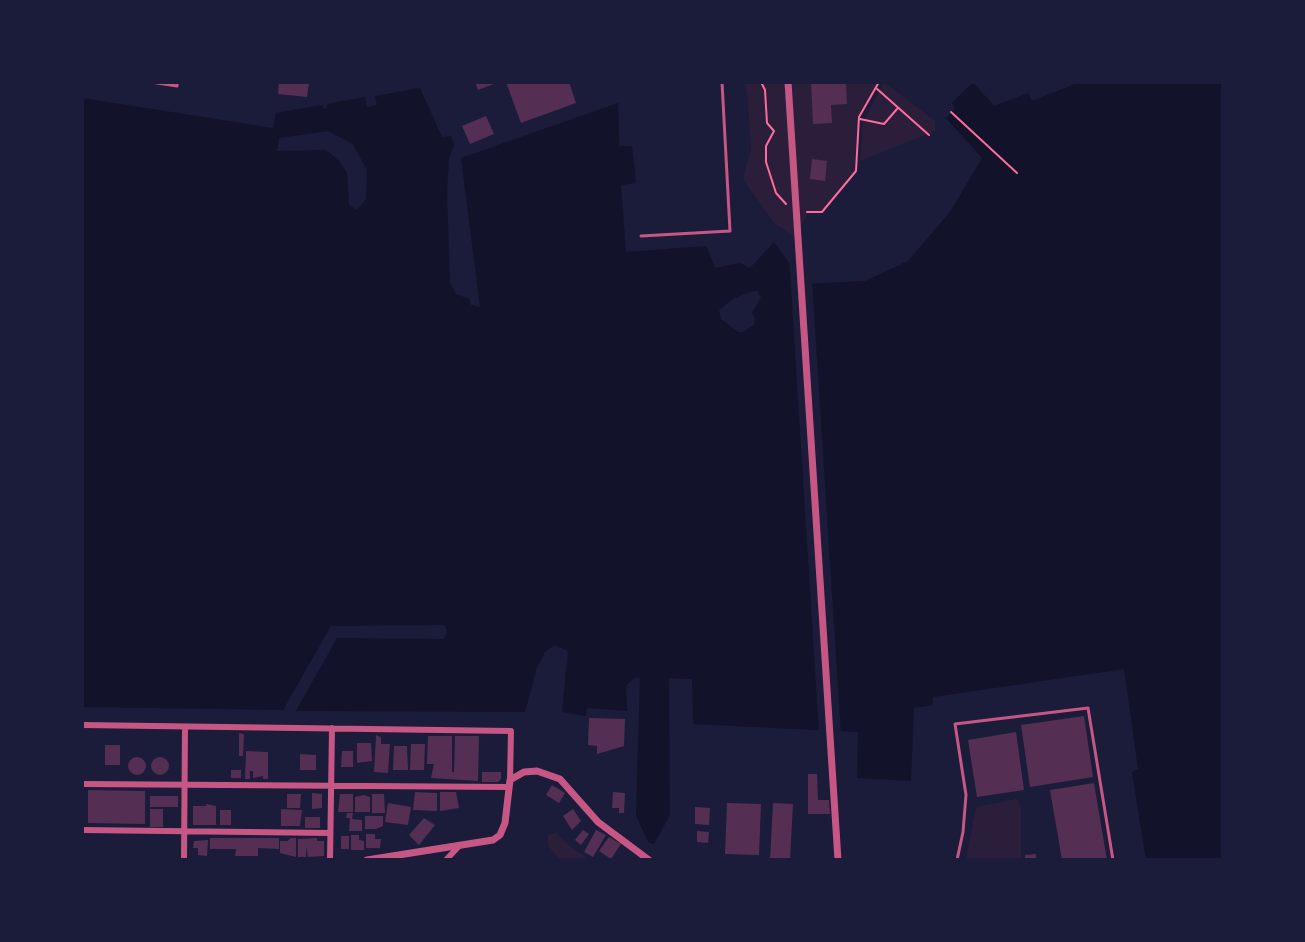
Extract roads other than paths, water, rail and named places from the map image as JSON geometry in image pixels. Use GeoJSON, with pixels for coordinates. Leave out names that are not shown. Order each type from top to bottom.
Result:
{"type":"FeatureCollection","features":[{"type":"Feature","properties":{"kind":"street"},"geometry":{"type":"LineString","coordinates":[[788,82],[838,860]]}},
{"type":"Feature","properties":{"kind":"street"},"geometry":{"type":"LineString","coordinates":[[82,725],[511,731],[505,823],[500,835],[486,842],[367,860]]}},
{"type":"Feature","properties":{"kind":"street"},"geometry":{"type":"LineString","coordinates":[[184,860],[185,727]]}},
{"type":"Feature","properties":{"kind":"street"},"geometry":{"type":"LineString","coordinates":[[330,860],[332,728]]}},
{"type":"Feature","properties":{"kind":"street"},"geometry":{"type":"LineString","coordinates":[[82,784],[509,784],[524,772],[537,771],[560,779],[598,822],[649,860]]}},
{"type":"Feature","properties":{"kind":"street"},"geometry":{"type":"LineString","coordinates":[[82,830],[330,833]]}},
{"type":"Feature","properties":{"kind":"street"},"geometry":{"type":"LineString","coordinates":[[446,860],[459,846]]}},
{"type":"Feature","properties":{"kind":"lane"},"geometry":{"type":"LineString","coordinates":[[151,82],[177,86],[177,82]]}},
{"type":"Feature","properties":{"kind":"lane"},"geometry":{"type":"LineString","coordinates":[[641,236],[730,231],[722,82]]}},
{"type":"Feature","properties":{"kind":"lane"},"geometry":{"type":"LineString","coordinates":[[957,860],[966,795],[955,724],[1088,708],[1113,860]]}}]}
